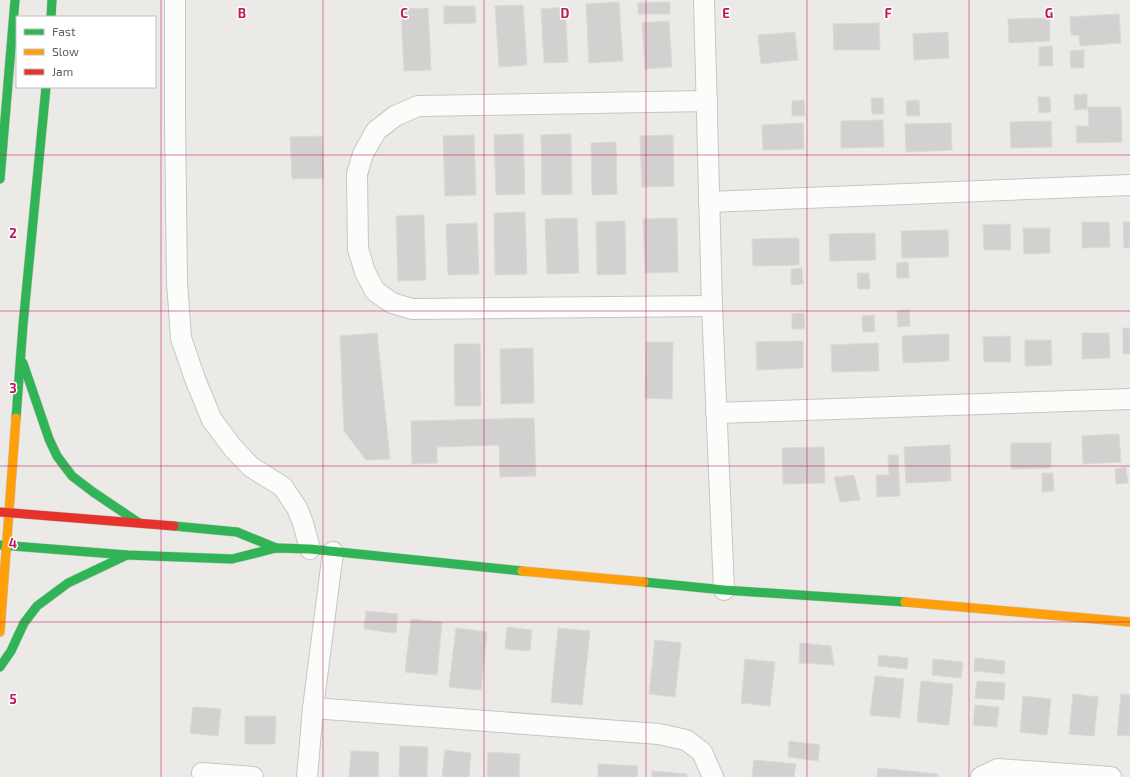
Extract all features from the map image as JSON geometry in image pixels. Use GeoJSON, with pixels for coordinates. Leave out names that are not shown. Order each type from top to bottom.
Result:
{"type":"FeatureCollection","features":[{"type":"Feature","properties":{"kind":"main road"},"geometry":{"type":"LineString","coordinates":[[0,179],[15,0]]}},
{"type":"Feature","properties":{"kind":"main road"},"geometry":{"type":"LineString","coordinates":[[51,16],[52,0]]}},
{"type":"Feature","properties":{"kind":"main road"},"geometry":{"type":"LineString","coordinates":[[0,632],[3,545],[10,513],[20,356],[46,88]]}},
{"type":"Feature","properties":{"kind":"main road"},"geometry":{"type":"LineString","coordinates":[[20,356],[49,439],[57,456],[72,476],[93,492],[139,522]]}},
{"type":"Feature","properties":{"kind":"main road"},"geometry":{"type":"LineString","coordinates":[[0,512],[139,522],[237,532],[276,548]]}},
{"type":"Feature","properties":{"kind":"main road"},"geometry":{"type":"LineString","coordinates":[[3,545],[127,555],[232,559],[276,548],[310,549],[428,562],[724,590],[855,598],[1130,622]]}},
{"type":"Feature","properties":{"kind":"main road"},"geometry":{"type":"LineString","coordinates":[[0,667],[11,651],[24,623],[37,606],[68,584],[127,555]]}},
{"type":"Feature","properties":{"kind":"street"},"geometry":{"type":"LineString","coordinates":[[175,0],[177,282],[181,338],[195,379],[212,420],[233,448],[251,467],[283,488],[298,508],[310,549]]}},
{"type":"Feature","properties":{"kind":"street"},"geometry":{"type":"LineString","coordinates":[[704,0],[712,306],[724,590]]}},
{"type":"Feature","properties":{"kind":"street"},"geometry":{"type":"LineString","coordinates":[[707,101],[418,106],[395,116],[376,131],[363,154],[357,174],[358,249],[365,272],[375,291],[392,303],[412,309],[712,306]]}},
{"type":"Feature","properties":{"kind":"street"},"geometry":{"type":"LineString","coordinates":[[709,202],[1130,185]]}},
{"type":"Feature","properties":{"kind":"street"},"geometry":{"type":"LineString","coordinates":[[716,413],[1130,398]]}},
{"type":"Feature","properties":{"kind":"street"},"geometry":{"type":"LineString","coordinates":[[306,777],[313,708],[333,552]]}},
{"type":"Feature","properties":{"kind":"street"},"geometry":{"type":"LineString","coordinates":[[313,708],[659,734],[686,740],[702,752],[713,777]]}},
{"type":"Feature","properties":{"kind":"street"},"geometry":{"type":"LineString","coordinates":[[981,777],[998,769],[1110,777]]}},
{"type":"Feature","properties":{"kind":"street"},"geometry":{"type":"LineString","coordinates":[[202,773],[253,777]]}},
{"type":"Feature","properties":{"kind":"building"},"geometry":{"type":"Polygon","coordinates":[[[619,2],[623,61],[589,63],[586,4],[619,2]]]}},
{"type":"Feature","properties":{"kind":"building"},"geometry":{"type":"Polygon","coordinates":[[[670,2],[670,14],[638,14],[638,3],[670,2]]]}},
{"type":"Feature","properties":{"kind":"building"},"geometry":{"type":"Polygon","coordinates":[[[523,5],[527,65],[499,67],[495,6],[523,5]]]}},
{"type":"Feature","properties":{"kind":"building"},"geometry":{"type":"Polygon","coordinates":[[[444,6],[475,6],[476,23],[444,24],[444,6]]]}},
{"type":"Feature","properties":{"kind":"building"},"geometry":{"type":"Polygon","coordinates":[[[565,7],[568,62],[544,63],[541,9],[565,7]]]}},
{"type":"Feature","properties":{"kind":"building"},"geometry":{"type":"Polygon","coordinates":[[[428,8],[431,70],[404,71],[401,9],[428,8]]]}},
{"type":"Feature","properties":{"kind":"building"},"geometry":{"type":"Polygon","coordinates":[[[1119,14],[1121,43],[1080,46],[1079,35],[1071,35],[1070,17],[1119,14]]]}},
{"type":"Feature","properties":{"kind":"building"},"geometry":{"type":"Polygon","coordinates":[[[1050,18],[1050,41],[1009,43],[1008,19],[1050,18]]]}},
{"type":"Feature","properties":{"kind":"building"},"geometry":{"type":"Polygon","coordinates":[[[669,21],[672,67],[645,69],[642,23],[669,21]]]}},
{"type":"Feature","properties":{"kind":"building"},"geometry":{"type":"Polygon","coordinates":[[[879,23],[880,50],[834,50],[833,24],[879,23]]]}},
{"type":"Feature","properties":{"kind":"building"},"geometry":{"type":"Polygon","coordinates":[[[795,32],[798,60],[761,64],[758,35],[795,32]]]}},
{"type":"Feature","properties":{"kind":"building"},"geometry":{"type":"Polygon","coordinates":[[[948,32],[949,58],[914,60],[913,34],[948,32]]]}},
{"type":"Feature","properties":{"kind":"building"},"geometry":{"type":"Polygon","coordinates":[[[1052,46],[1053,66],[1039,66],[1039,47],[1052,46]]]}},
{"type":"Feature","properties":{"kind":"building"},"geometry":{"type":"Polygon","coordinates":[[[1084,50],[1084,68],[1071,68],[1070,51],[1084,50]]]}},
{"type":"Feature","properties":{"kind":"building"},"geometry":{"type":"Polygon","coordinates":[[[1087,94],[1087,109],[1075,110],[1074,95],[1087,94]]]}},
{"type":"Feature","properties":{"kind":"building"},"geometry":{"type":"Polygon","coordinates":[[[1038,97],[1050,97],[1051,112],[1039,113],[1038,97]]]}},
{"type":"Feature","properties":{"kind":"building"},"geometry":{"type":"Polygon","coordinates":[[[871,98],[883,98],[884,114],[872,114],[871,98]]]}},
{"type":"Feature","properties":{"kind":"building"},"geometry":{"type":"Polygon","coordinates":[[[804,100],[805,116],[792,116],[792,101],[804,100]]]}},
{"type":"Feature","properties":{"kind":"building"},"geometry":{"type":"Polygon","coordinates":[[[919,100],[920,116],[907,116],[906,101],[919,100]]]}},
{"type":"Feature","properties":{"kind":"building"},"geometry":{"type":"Polygon","coordinates":[[[1088,107],[1121,107],[1122,142],[1077,143],[1076,126],[1089,126],[1088,107]]]}},
{"type":"Feature","properties":{"kind":"building"},"geometry":{"type":"Polygon","coordinates":[[[883,120],[884,147],[841,148],[841,121],[883,120]]]}},
{"type":"Feature","properties":{"kind":"building"},"geometry":{"type":"Polygon","coordinates":[[[1051,121],[1052,147],[1011,148],[1010,122],[1051,121]]]}},
{"type":"Feature","properties":{"kind":"building"},"geometry":{"type":"Polygon","coordinates":[[[803,123],[804,149],[763,150],[762,125],[803,123]]]}},
{"type":"Feature","properties":{"kind":"building"},"geometry":{"type":"Polygon","coordinates":[[[951,123],[952,150],[906,152],[905,124],[951,123]]]}},
{"type":"Feature","properties":{"kind":"building"},"geometry":{"type":"Polygon","coordinates":[[[523,134],[525,194],[496,195],[494,135],[523,134]]]}},
{"type":"Feature","properties":{"kind":"building"},"geometry":{"type":"Polygon","coordinates":[[[571,134],[572,194],[542,195],[541,135],[571,134]]]}},
{"type":"Feature","properties":{"kind":"building"},"geometry":{"type":"Polygon","coordinates":[[[474,135],[476,195],[445,196],[443,136],[474,135]]]}},
{"type":"Feature","properties":{"kind":"building"},"geometry":{"type":"Polygon","coordinates":[[[673,135],[674,186],[642,187],[640,136],[673,135]]]}},
{"type":"Feature","properties":{"kind":"building"},"geometry":{"type":"Polygon","coordinates":[[[322,136],[324,178],[292,179],[290,137],[322,136]]]}},
{"type":"Feature","properties":{"kind":"building"},"geometry":{"type":"Polygon","coordinates":[[[616,142],[617,194],[592,195],[591,143],[616,142]]]}},
{"type":"Feature","properties":{"kind":"building"},"geometry":{"type":"Polygon","coordinates":[[[525,212],[527,274],[495,275],[494,213],[525,212]]]}},
{"type":"Feature","properties":{"kind":"building"},"geometry":{"type":"Polygon","coordinates":[[[424,215],[426,280],[398,281],[396,216],[424,215]]]}},
{"type":"Feature","properties":{"kind":"building"},"geometry":{"type":"Polygon","coordinates":[[[577,218],[579,273],[547,274],[545,219],[577,218]]]}},
{"type":"Feature","properties":{"kind":"building"},"geometry":{"type":"Polygon","coordinates":[[[677,218],[678,272],[645,273],[643,219],[677,218]]]}},
{"type":"Feature","properties":{"kind":"building"},"geometry":{"type":"Polygon","coordinates":[[[625,221],[626,274],[597,275],[596,222],[625,221]]]}},
{"type":"Feature","properties":{"kind":"building"},"geometry":{"type":"Polygon","coordinates":[[[1082,222],[1109,222],[1110,247],[1082,248],[1082,222]]]}},
{"type":"Feature","properties":{"kind":"building"},"geometry":{"type":"Polygon","coordinates":[[[1123,222],[1130,222],[1130,248],[1124,248],[1123,222]]]}},
{"type":"Feature","properties":{"kind":"building"},"geometry":{"type":"Polygon","coordinates":[[[477,223],[479,274],[448,275],[446,224],[477,223]]]}},
{"type":"Feature","properties":{"kind":"building"},"geometry":{"type":"Polygon","coordinates":[[[1010,224],[1011,250],[984,250],[983,225],[1010,224]]]}},
{"type":"Feature","properties":{"kind":"building"},"geometry":{"type":"Polygon","coordinates":[[[1023,228],[1050,228],[1050,253],[1024,254],[1023,228]]]}},
{"type":"Feature","properties":{"kind":"building"},"geometry":{"type":"Polygon","coordinates":[[[948,230],[949,257],[902,258],[901,231],[948,230]]]}},
{"type":"Feature","properties":{"kind":"building"},"geometry":{"type":"Polygon","coordinates":[[[875,233],[876,260],[830,261],[829,234],[875,233]]]}},
{"type":"Feature","properties":{"kind":"building"},"geometry":{"type":"Polygon","coordinates":[[[799,238],[799,265],[753,266],[752,239],[799,238]]]}},
{"type":"Feature","properties":{"kind":"building"},"geometry":{"type":"Polygon","coordinates":[[[908,262],[909,278],[897,278],[896,263],[908,262]]]}},
{"type":"Feature","properties":{"kind":"building"},"geometry":{"type":"Polygon","coordinates":[[[802,268],[803,284],[791,285],[791,269],[802,268]]]}},
{"type":"Feature","properties":{"kind":"building"},"geometry":{"type":"Polygon","coordinates":[[[857,273],[869,273],[870,289],[858,289],[857,273]]]}},
{"type":"Feature","properties":{"kind":"building"},"geometry":{"type":"Polygon","coordinates":[[[909,310],[910,326],[898,327],[897,311],[909,310]]]}},
{"type":"Feature","properties":{"kind":"building"},"geometry":{"type":"Polygon","coordinates":[[[804,313],[805,329],[792,329],[792,314],[804,313]]]}},
{"type":"Feature","properties":{"kind":"building"},"geometry":{"type":"Polygon","coordinates":[[[874,315],[875,331],[863,332],[862,316],[874,315]]]}},
{"type":"Feature","properties":{"kind":"building"},"geometry":{"type":"Polygon","coordinates":[[[1123,328],[1130,328],[1130,354],[1123,354],[1123,328]]]}},
{"type":"Feature","properties":{"kind":"building"},"geometry":{"type":"Polygon","coordinates":[[[377,333],[390,459],[366,460],[344,431],[340,336],[377,333]]]}},
{"type":"Feature","properties":{"kind":"building"},"geometry":{"type":"Polygon","coordinates":[[[1082,333],[1109,333],[1110,358],[1082,359],[1082,333]]]}},
{"type":"Feature","properties":{"kind":"building"},"geometry":{"type":"Polygon","coordinates":[[[949,334],[949,361],[903,363],[902,336],[949,334]]]}},
{"type":"Feature","properties":{"kind":"building"},"geometry":{"type":"Polygon","coordinates":[[[1010,336],[1011,362],[984,362],[983,337],[1010,336]]]}},
{"type":"Feature","properties":{"kind":"building"},"geometry":{"type":"Polygon","coordinates":[[[1025,340],[1051,340],[1052,365],[1025,366],[1025,340]]]}},
{"type":"Feature","properties":{"kind":"building"},"geometry":{"type":"Polygon","coordinates":[[[803,341],[803,368],[757,370],[756,342],[803,341]]]}},
{"type":"Feature","properties":{"kind":"building"},"geometry":{"type":"Polygon","coordinates":[[[646,342],[673,342],[672,399],[645,398],[646,342]]]}},
{"type":"Feature","properties":{"kind":"building"},"geometry":{"type":"Polygon","coordinates":[[[878,343],[879,371],[832,372],[831,345],[878,343]]]}},
{"type":"Feature","properties":{"kind":"building"},"geometry":{"type":"Polygon","coordinates":[[[454,344],[480,344],[481,406],[455,406],[454,344]]]}},
{"type":"Feature","properties":{"kind":"building"},"geometry":{"type":"Polygon","coordinates":[[[533,348],[534,403],[501,404],[500,349],[533,348]]]}},
{"type":"Feature","properties":{"kind":"building"},"geometry":{"type":"Polygon","coordinates":[[[534,418],[536,476],[500,477],[499,445],[437,447],[437,463],[412,464],[411,421],[534,418]]]}},
{"type":"Feature","properties":{"kind":"building"},"geometry":{"type":"Polygon","coordinates":[[[1119,434],[1121,462],[1083,464],[1082,436],[1119,434]]]}},
{"type":"Feature","properties":{"kind":"building"},"geometry":{"type":"Polygon","coordinates":[[[1011,443],[1051,443],[1051,468],[1011,469],[1011,443]]]}},
{"type":"Feature","properties":{"kind":"building"},"geometry":{"type":"Polygon","coordinates":[[[950,445],[951,481],[906,483],[904,447],[950,445]]]}},
{"type":"Feature","properties":{"kind":"building"},"geometry":{"type":"Polygon","coordinates":[[[824,447],[825,483],[783,484],[782,448],[824,447]]]}},
{"type":"Feature","properties":{"kind":"building"},"geometry":{"type":"Polygon","coordinates":[[[888,455],[898,455],[900,496],[877,497],[876,475],[889,475],[888,455]]]}},
{"type":"Feature","properties":{"kind":"building"},"geometry":{"type":"Polygon","coordinates":[[[1126,467],[1128,483],[1116,484],[1115,469],[1126,467]]]}},
{"type":"Feature","properties":{"kind":"building"},"geometry":{"type":"Polygon","coordinates":[[[1042,473],[1053,473],[1054,491],[1042,492],[1042,473]]]}},
{"type":"Feature","properties":{"kind":"building"},"geometry":{"type":"Polygon","coordinates":[[[854,475],[860,500],[840,502],[834,477],[854,475]]]}},
{"type":"Feature","properties":{"kind":"building"},"geometry":{"type":"Polygon","coordinates":[[[366,611],[398,614],[396,633],[364,629],[366,611]]]}},
{"type":"Feature","properties":{"kind":"building"},"geometry":{"type":"Polygon","coordinates":[[[411,619],[442,622],[437,675],[405,672],[411,619]]]}},
{"type":"Feature","properties":{"kind":"building"},"geometry":{"type":"Polygon","coordinates":[[[507,627],[532,630],[530,651],[505,649],[507,627]]]}},
{"type":"Feature","properties":{"kind":"building"},"geometry":{"type":"Polygon","coordinates":[[[456,628],[487,632],[481,690],[449,687],[456,628]]]}},
{"type":"Feature","properties":{"kind":"building"},"geometry":{"type":"Polygon","coordinates":[[[558,628],[590,631],[582,705],[551,702],[558,628]]]}},
{"type":"Feature","properties":{"kind":"building"},"geometry":{"type":"Polygon","coordinates":[[[655,640],[681,643],[675,697],[649,694],[655,640]]]}},
{"type":"Feature","properties":{"kind":"building"},"geometry":{"type":"Polygon","coordinates":[[[800,643],[831,646],[834,665],[799,663],[800,643]]]}},
{"type":"Feature","properties":{"kind":"building"},"geometry":{"type":"Polygon","coordinates":[[[879,655],[908,658],[907,669],[878,666],[879,655]]]}},
{"type":"Feature","properties":{"kind":"building"},"geometry":{"type":"Polygon","coordinates":[[[975,658],[1005,661],[1004,674],[974,671],[975,658]]]}},
{"type":"Feature","properties":{"kind":"building"},"geometry":{"type":"Polygon","coordinates":[[[745,659],[775,662],[770,706],[741,703],[745,659]]]}},
{"type":"Feature","properties":{"kind":"building"},"geometry":{"type":"Polygon","coordinates":[[[933,659],[963,662],[961,678],[932,675],[933,659]]]}},
{"type":"Feature","properties":{"kind":"building"},"geometry":{"type":"Polygon","coordinates":[[[875,676],[904,679],[900,718],[870,715],[875,676]]]}},
{"type":"Feature","properties":{"kind":"building"},"geometry":{"type":"Polygon","coordinates":[[[921,681],[953,684],[949,725],[917,722],[921,681]]]}},
{"type":"Feature","properties":{"kind":"building"},"geometry":{"type":"Polygon","coordinates":[[[977,681],[1005,683],[1004,700],[975,698],[977,681]]]}},
{"type":"Feature","properties":{"kind":"building"},"geometry":{"type":"Polygon","coordinates":[[[1073,694],[1098,697],[1094,736],[1069,734],[1073,694]]]}},
{"type":"Feature","properties":{"kind":"building"},"geometry":{"type":"Polygon","coordinates":[[[1121,694],[1130,695],[1130,736],[1117,735],[1121,694]]]}},
{"type":"Feature","properties":{"kind":"building"},"geometry":{"type":"Polygon","coordinates":[[[1023,696],[1051,699],[1047,735],[1020,732],[1023,696]]]}},
{"type":"Feature","properties":{"kind":"building"},"geometry":{"type":"Polygon","coordinates":[[[975,705],[999,707],[997,727],[973,725],[975,705]]]}},
{"type":"Feature","properties":{"kind":"building"},"geometry":{"type":"Polygon","coordinates":[[[193,707],[221,709],[218,736],[190,733],[193,707]]]}},
{"type":"Feature","properties":{"kind":"building"},"geometry":{"type":"Polygon","coordinates":[[[245,716],[276,716],[275,744],[245,744],[245,716]]]}},
{"type":"Feature","properties":{"kind":"building"},"geometry":{"type":"Polygon","coordinates":[[[789,741],[820,745],[818,761],[788,757],[789,741]]]}},
{"type":"Feature","properties":{"kind":"building"},"geometry":{"type":"Polygon","coordinates":[[[400,746],[428,747],[427,777],[399,777],[400,746]]]}},
{"type":"Feature","properties":{"kind":"building"},"geometry":{"type":"Polygon","coordinates":[[[445,750],[471,753],[469,777],[442,777],[445,750]]]}},
{"type":"Feature","properties":{"kind":"building"},"geometry":{"type":"Polygon","coordinates":[[[351,751],[379,752],[378,777],[349,777],[351,751]]]}},
{"type":"Feature","properties":{"kind":"building"},"geometry":{"type":"Polygon","coordinates":[[[488,752],[520,754],[519,777],[487,777],[488,752]]]}},
{"type":"Feature","properties":{"kind":"building"},"geometry":{"type":"Polygon","coordinates":[[[754,760],[796,764],[794,777],[752,777],[754,760]]]}},
{"type":"Feature","properties":{"kind":"building"},"geometry":{"type":"Polygon","coordinates":[[[598,764],[638,766],[637,777],[598,777],[598,764]]]}},
{"type":"Feature","properties":{"kind":"building"},"geometry":{"type":"Polygon","coordinates":[[[878,768],[938,774],[937,777],[877,777],[878,768]]]}},
{"type":"Feature","properties":{"kind":"building"},"geometry":{"type":"Polygon","coordinates":[[[652,771],[687,774],[687,777],[652,777],[652,771]]]}},
{"type":"Feature","properties":{"kind":"traffic: fast"},"geometry":{"type":"LineString","coordinates":[[0,179],[15,0]]}},
{"type":"Feature","properties":{"kind":"traffic: fast"},"geometry":{"type":"LineString","coordinates":[[51,16],[52,0]]}},
{"type":"Feature","properties":{"kind":"traffic: fast"},"geometry":{"type":"LineString","coordinates":[[16,418],[23,325],[46,88]]}},
{"type":"Feature","properties":{"kind":"traffic: fast"},"geometry":{"type":"LineString","coordinates":[[23,363],[49,439],[57,456],[72,476],[139,523]]}},
{"type":"Feature","properties":{"kind":"traffic: fast"},"geometry":{"type":"LineString","coordinates":[[174,526],[237,532],[276,548]]}},
{"type":"Feature","properties":{"kind":"traffic: fast"},"geometry":{"type":"LineString","coordinates":[[0,545],[127,555],[232,559],[276,548],[310,549],[522,571]]}},
{"type":"Feature","properties":{"kind":"traffic: fast"},"geometry":{"type":"LineString","coordinates":[[0,667],[11,651],[24,623],[37,606],[68,583],[127,555]]}},
{"type":"Feature","properties":{"kind":"traffic: fast"},"geometry":{"type":"LineString","coordinates":[[644,582],[724,590],[905,602]]}},
{"type":"Feature","properties":{"kind":"traffic: slow"},"geometry":{"type":"LineString","coordinates":[[0,632],[16,418]]}},
{"type":"Feature","properties":{"kind":"traffic: slow"},"geometry":{"type":"LineString","coordinates":[[522,571],[644,582]]}},
{"type":"Feature","properties":{"kind":"traffic: slow"},"geometry":{"type":"LineString","coordinates":[[905,602],[1130,622]]}},
{"type":"Feature","properties":{"kind":"traffic: jam"},"geometry":{"type":"LineString","coordinates":[[0,512],[174,526]]}}]}
